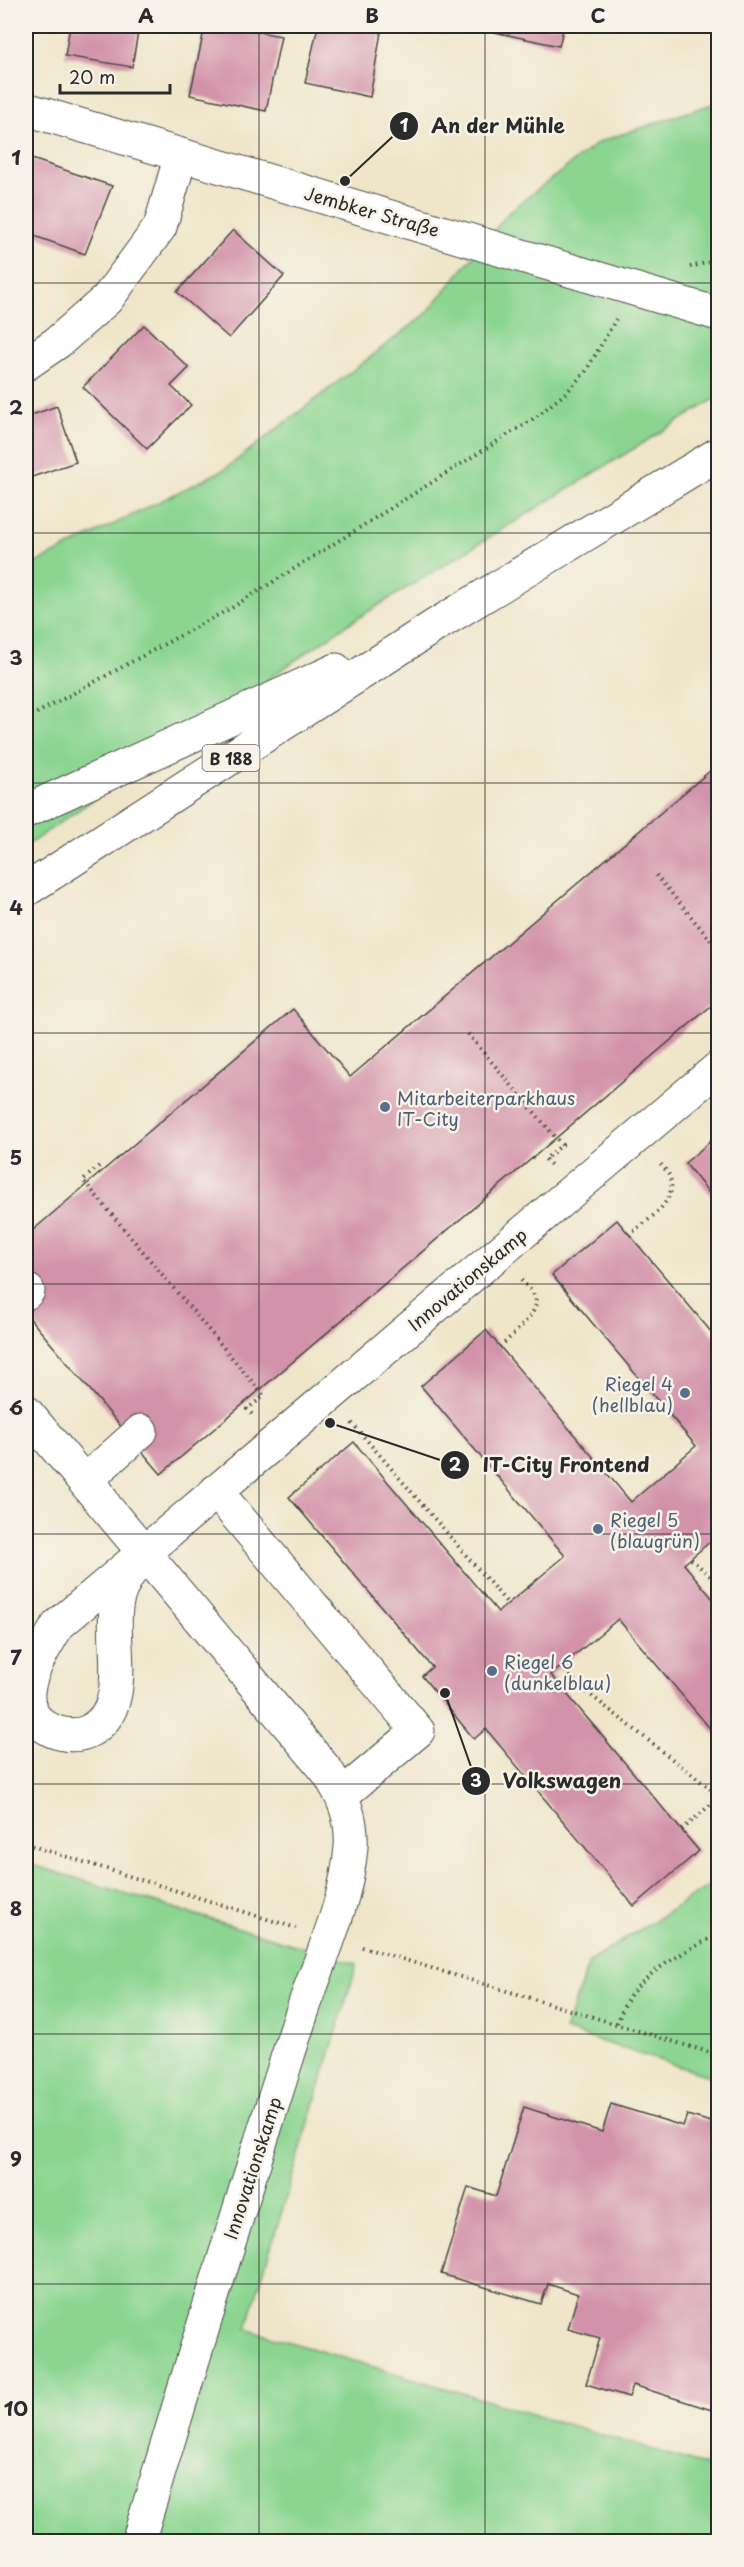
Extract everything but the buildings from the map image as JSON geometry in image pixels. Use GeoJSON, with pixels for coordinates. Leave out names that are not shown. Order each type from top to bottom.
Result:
{"type":"FeatureCollection","features":[{"type":"Feature","properties":{"kind":"street","name":"Jembker Straße"},"geometry":{"type":"LineString","coordinates":[[26,109],[593,277],[633,286],[704,309]]}},
{"type":"Feature","properties":{"kind":"street"},"geometry":{"type":"LineString","coordinates":[[26,364],[58,342],[107,299],[160,227],[181,155]]}},
{"type":"Feature","properties":{"kind":"street","name":"B 188"},"geometry":{"type":"LineString","coordinates":[[26,890],[436,625],[718,454]]}},
{"type":"Feature","properties":{"kind":"street"},"geometry":{"type":"LineString","coordinates":[[26,811],[436,625]]}},
{"type":"Feature","properties":{"kind":"street","name":"Innovationskamp"},"geometry":{"type":"LineString","coordinates":[[138,2541],[239,2209],[339,1906],[351,1847],[348,1815],[342,1795],[327,1771],[145,1552],[718,1068]]}},
{"type":"Feature","properties":{"kind":"street"},"geometry":{"type":"LineString","coordinates":[[26,1412],[145,1552]]}},
{"type":"Feature","properties":{"kind":"street"},"geometry":{"type":"LineString","coordinates":[[104,1504],[93,1485],[95,1472],[141,1431]]}},
{"type":"Feature","properties":{"kind":"street"},"geometry":{"type":"LineString","coordinates":[[216,1491],[418,1731],[342,1795]]}},
{"type":"Feature","properties":{"kind":"street"},"geometry":{"type":"LineString","coordinates":[[145,1552],[129,1571],[116,1607],[115,1650],[118,1674],[113,1700],[104,1718],[88,1732],[71,1735],[54,1731],[42,1724],[30,1708],[27,1691],[33,1668],[58,1625],[145,1552]]}},
{"type":"Feature","properties":{"kind":"path"},"geometry":{"type":"LineString","coordinates":[[26,719],[233,607],[534,419],[568,391],[586,371],[633,286]]}},
{"type":"Feature","properties":{"kind":"path"},"geometry":{"type":"LineString","coordinates":[[657,875],[718,949]]}},
{"type":"Feature","properties":{"kind":"path"},"geometry":{"type":"LineString","coordinates":[[468,1034],[562,1145],[545,1159]]}},
{"type":"Feature","properties":{"kind":"path"},"geometry":{"type":"LineString","coordinates":[[629,1235],[659,1211],[670,1193],[670,1176],[635,1137]]}},
{"type":"Feature","properties":{"kind":"path"},"geometry":{"type":"LineString","coordinates":[[99,1166],[83,1180],[86,1185],[264,1396],[247,1409]]}},
{"type":"Feature","properties":{"kind":"path"},"geometry":{"type":"LineString","coordinates":[[498,1253],[533,1293],[536,1303],[532,1314],[500,1347]]}},
{"type":"Feature","properties":{"kind":"path"},"geometry":{"type":"LineString","coordinates":[[330,1396],[508,1604]]}},
{"type":"Feature","properties":{"kind":"path"},"geometry":{"type":"LineString","coordinates":[[691,1559],[718,1583]]}},
{"type":"Feature","properties":{"kind":"path"},"geometry":{"type":"LineString","coordinates":[[561,1667],[583,1689],[718,1797],[682,1830]]}},
{"type":"Feature","properties":{"kind":"path"},"geometry":{"type":"LineString","coordinates":[[26,1844],[296,1928]]}},
{"type":"Feature","properties":{"kind":"path"},"geometry":{"type":"LineString","coordinates":[[617,2023],[630,1996],[649,1975],[672,1959],[718,1934]]}},
{"type":"Feature","properties":{"kind":"path"},"geometry":{"type":"LineString","coordinates":[[359,1946],[718,2055]]}},
{"type":"Feature","properties":{"kind":"green space"},"geometry":{"type":"Polygon","coordinates":[[[718,102],[718,397],[348,624],[26,846],[26,568],[225,469],[426,314],[510,211],[599,142],[718,102]]]}},
{"type":"Feature","properties":{"kind":"green space"},"geometry":{"type":"Polygon","coordinates":[[[26,1863],[357,1964],[246,2329],[718,2469],[718,2541],[26,2541],[26,1863]]]}},
{"type":"Feature","properties":{"kind":"green space"},"geometry":{"type":"Polygon","coordinates":[[[718,1880],[718,2079],[565,2030],[589,1962],[718,1880]]]}},
{"type":"Feature","properties":{"kind":"place","name":"An der Mühle"},"geometry":{"type":"Point","coordinates":[345,181]}},
{"type":"Feature","properties":{"kind":"place","name":"Mitarbeiterparkhaus IT-City"},"geometry":{"type":"Point","coordinates":[385,1107]}},
{"type":"Feature","properties":{"kind":"place","name":"Riegel 4 (hellblau)"},"geometry":{"type":"Point","coordinates":[685,1393]}},
{"type":"Feature","properties":{"kind":"place","name":"IT-City Frontend"},"geometry":{"type":"Point","coordinates":[330,1423]}},
{"type":"Feature","properties":{"kind":"place","name":"Riegel 5 (blaugrün)"},"geometry":{"type":"Point","coordinates":[598,1529]}},
{"type":"Feature","properties":{"kind":"place","name":"Riegel 6 (dunkelblau)"},"geometry":{"type":"Point","coordinates":[492,1671]}},
{"type":"Feature","properties":{"kind":"place","name":"Volkswagen"},"geometry":{"type":"Point","coordinates":[445,1693]}}]}
